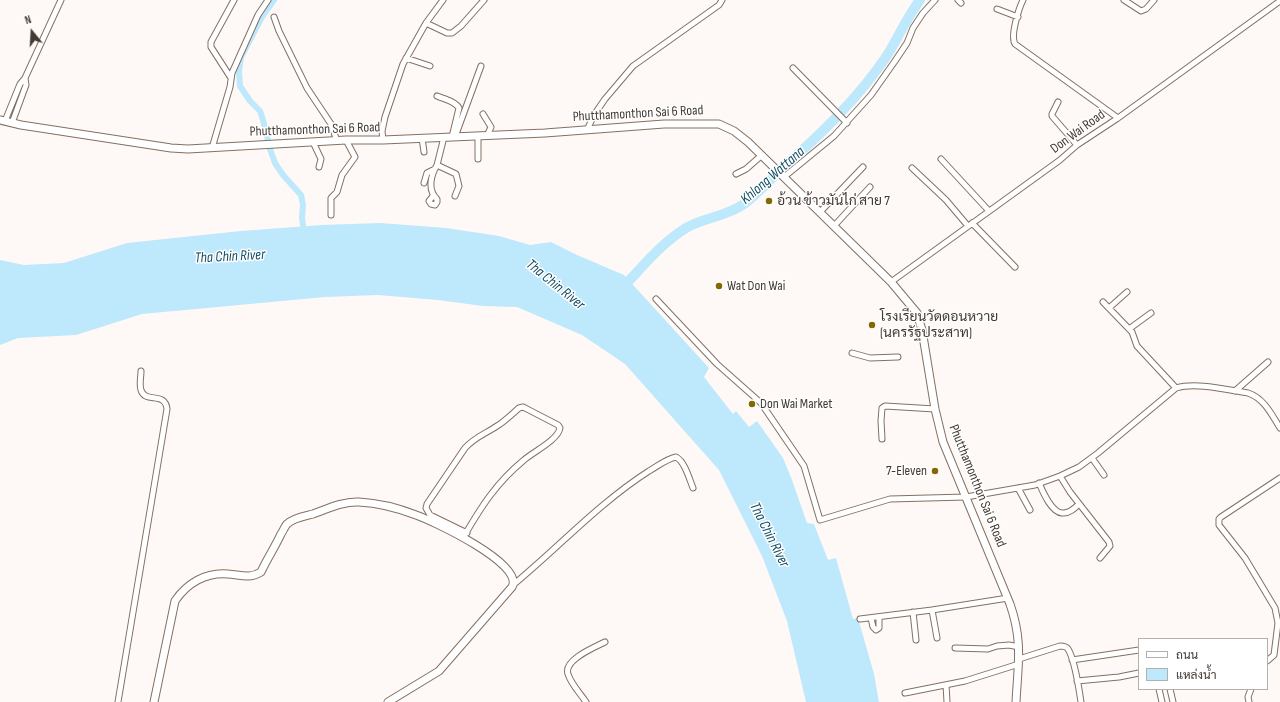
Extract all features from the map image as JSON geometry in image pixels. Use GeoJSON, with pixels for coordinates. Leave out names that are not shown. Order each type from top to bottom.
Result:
{"type":"FeatureCollection","features":[{"type":"Feature","properties":{"kind":"main road","name":"Phutthamonthon Sai 6 Road"},"geometry":{"type":"LineString","coordinates":[[5,121],[171,148],[212,148],[346,140],[487,136],[664,124],[719,124],[734,131],[762,155],[891,282],[914,308],[920,319],[935,409],[943,442],[1008,598],[1016,621],[1019,647],[1016,702]]}},
{"type":"Feature","properties":{"kind":"main road"},"geometry":{"type":"LineString","coordinates":[[154,702],[175,601],[181,592],[190,584],[201,579],[220,574],[248,577],[262,572],[287,524],[342,504],[358,501],[383,505],[416,514],[465,535],[500,562],[513,580],[513,584],[439,670],[388,702]]}},
{"type":"Feature","properties":{"kind":"street"},"geometry":{"type":"LineString","coordinates":[[5,121],[20,84],[25,78],[60,0]]}},
{"type":"Feature","properties":{"kind":"street"},"geometry":{"type":"LineString","coordinates":[[231,78],[211,47],[211,42],[234,0]]}},
{"type":"Feature","properties":{"kind":"street"},"geometry":{"type":"LineString","coordinates":[[212,148],[230,87],[232,73],[258,15],[268,0]]}},
{"type":"Feature","properties":{"kind":"street"},"geometry":{"type":"LineString","coordinates":[[383,140],[382,131],[385,117],[402,64],[426,23],[443,0]]}},
{"type":"Feature","properties":{"kind":"street"},"geometry":{"type":"LineString","coordinates":[[426,23],[447,33],[452,33],[461,26],[484,0]]}},
{"type":"Feature","properties":{"kind":"street"},"geometry":{"type":"LineString","coordinates":[[587,130],[594,115],[605,99],[633,66],[719,4],[722,0]]}},
{"type":"Feature","properties":{"kind":"street"},"geometry":{"type":"LineString","coordinates":[[780,173],[820,148],[847,123],[871,96],[907,43],[913,28],[923,13],[935,0]]}},
{"type":"Feature","properties":{"kind":"street"},"geometry":{"type":"LineString","coordinates":[[1023,0],[1013,36],[1013,41],[1015,44],[1118,118]]}},
{"type":"Feature","properties":{"kind":"street"},"geometry":{"type":"LineString","coordinates":[[1124,0],[1142,11],[1146,9],[1154,0]]}},
{"type":"Feature","properties":{"kind":"street","name":"Don Wai Road"},"geometry":{"type":"LineString","coordinates":[[891,282],[1060,160],[1077,146],[1280,1]]}},
{"type":"Feature","properties":{"kind":"street"},"geometry":{"type":"LineString","coordinates":[[997,9],[1018,17]]}},
{"type":"Feature","properties":{"kind":"street"},"geometry":{"type":"LineString","coordinates":[[274,17],[279,31],[307,88],[331,124],[337,141]]}},
{"type":"Feature","properties":{"kind":"street"},"geometry":{"type":"LineString","coordinates":[[406,58],[430,66]]}},
{"type":"Feature","properties":{"kind":"street"},"geometry":{"type":"LineString","coordinates":[[454,137],[482,66]]}},
{"type":"Feature","properties":{"kind":"street"},"geometry":{"type":"LineString","coordinates":[[792,68],[847,123]]}},
{"type":"Feature","properties":{"kind":"street"},"geometry":{"type":"LineString","coordinates":[[437,96],[458,105],[459,108],[454,137]]}},
{"type":"Feature","properties":{"kind":"street"},"geometry":{"type":"LineString","coordinates":[[1058,102],[1052,116],[1077,146]]}},
{"type":"Feature","properties":{"kind":"street"},"geometry":{"type":"LineString","coordinates":[[483,114],[491,127],[487,136]]}},
{"type":"Feature","properties":{"kind":"street"},"geometry":{"type":"LineString","coordinates":[[478,136],[478,159]]}},
{"type":"Feature","properties":{"kind":"street"},"geometry":{"type":"LineString","coordinates":[[433,196],[430,187],[444,137]]}},
{"type":"Feature","properties":{"kind":"street"},"geometry":{"type":"LineString","coordinates":[[422,138],[424,152]]}},
{"type":"Feature","properties":{"kind":"street"},"geometry":{"type":"LineString","coordinates":[[331,215],[331,198],[337,192],[342,175],[355,157],[346,140]]}},
{"type":"Feature","properties":{"kind":"street"},"geometry":{"type":"LineString","coordinates":[[313,142],[321,159],[319,167]]}},
{"type":"Feature","properties":{"kind":"street"},"geometry":{"type":"LineString","coordinates":[[736,174],[753,164],[762,155]]}},
{"type":"Feature","properties":{"kind":"street"},"geometry":{"type":"LineString","coordinates":[[941,159],[989,211]]}},
{"type":"Feature","properties":{"kind":"street"},"geometry":{"type":"LineString","coordinates":[[424,183],[427,173],[436,167]]}},
{"type":"Feature","properties":{"kind":"street"},"geometry":{"type":"LineString","coordinates":[[436,167],[456,174],[460,186],[455,196]]}},
{"type":"Feature","properties":{"kind":"street"},"geometry":{"type":"LineString","coordinates":[[820,212],[863,167]]}},
{"type":"Feature","properties":{"kind":"street"},"geometry":{"type":"LineString","coordinates":[[912,168],[1015,267]]}},
{"type":"Feature","properties":{"kind":"street"},"geometry":{"type":"LineString","coordinates":[[834,226],[870,187]]}},
{"type":"Feature","properties":{"kind":"street"},"geometry":{"type":"LineString","coordinates":[[1109,308],[1127,292]]}},
{"type":"Feature","properties":{"kind":"street"},"geometry":{"type":"LineString","coordinates":[[656,299],[717,364],[761,403],[804,466],[820,520],[890,499],[966,498],[1018,488],[1060,476],[1079,467],[1092,458],[1176,388],[1184,386],[1248,393],[1259,398],[1280,428]]}},
{"type":"Feature","properties":{"kind":"street"},"geometry":{"type":"LineString","coordinates":[[1103,302],[1133,334],[1137,346],[1176,388]]}},
{"type":"Feature","properties":{"kind":"street"},"geometry":{"type":"LineString","coordinates":[[1129,329],[1151,313]]}},
{"type":"Feature","properties":{"kind":"street"},"geometry":{"type":"LineString","coordinates":[[852,353],[870,358],[898,357]]}},
{"type":"Feature","properties":{"kind":"street"},"geometry":{"type":"LineString","coordinates":[[1235,391],[1268,362]]}},
{"type":"Feature","properties":{"kind":"street"},"geometry":{"type":"LineString","coordinates":[[118,702],[167,409],[163,400],[147,397],[142,393],[140,371]]}},
{"type":"Feature","properties":{"kind":"street"},"geometry":{"type":"LineString","coordinates":[[882,439],[882,408],[885,406],[935,409]]}},
{"type":"Feature","properties":{"kind":"street"},"geometry":{"type":"LineString","coordinates":[[519,408],[527,409],[558,425],[560,431],[556,435],[523,460],[498,484],[465,535],[430,515],[426,508],[427,504],[465,448],[471,441],[498,426],[519,408]]}},
{"type":"Feature","properties":{"kind":"street"},"geometry":{"type":"LineString","coordinates":[[513,584],[610,499],[665,461],[676,457],[679,459],[683,464],[693,488]]}},
{"type":"Feature","properties":{"kind":"street"},"geometry":{"type":"LineString","coordinates":[[1092,458],[1104,475]]}},
{"type":"Feature","properties":{"kind":"street"},"geometry":{"type":"LineString","coordinates":[[1060,476],[1070,492],[1109,542],[1109,548],[1100,558]]}},
{"type":"Feature","properties":{"kind":"street"},"geometry":{"type":"LineString","coordinates":[[1268,659],[1274,655],[1278,623],[1275,608],[1245,558],[1219,526],[1219,522],[1221,517],[1280,478]]}},
{"type":"Feature","properties":{"kind":"street"},"geometry":{"type":"LineString","coordinates":[[1039,483],[1046,500],[1059,512],[1066,512],[1080,504]]}},
{"type":"Feature","properties":{"kind":"street"},"geometry":{"type":"LineString","coordinates":[[1018,488],[1030,510]]}},
{"type":"Feature","properties":{"kind":"street"},"geometry":{"type":"LineString","coordinates":[[860,619],[932,610],[1008,598]]}},
{"type":"Feature","properties":{"kind":"street"},"geometry":{"type":"LineString","coordinates":[[932,610],[937,638]]}},
{"type":"Feature","properties":{"kind":"street"},"geometry":{"type":"LineString","coordinates":[[913,612],[916,640]]}},
{"type":"Feature","properties":{"kind":"street"},"geometry":{"type":"LineString","coordinates":[[871,618],[873,627],[876,630],[879,628],[879,617]]}},
{"type":"Feature","properties":{"kind":"street"},"geometry":{"type":"LineString","coordinates":[[586,702],[567,673],[567,668],[569,663],[575,658],[605,642]]}},
{"type":"Feature","properties":{"kind":"street"},"geometry":{"type":"LineString","coordinates":[[955,648],[988,649],[997,646],[1009,645],[1019,647]]}},
{"type":"Feature","properties":{"kind":"street"},"geometry":{"type":"LineString","coordinates":[[905,693],[965,681],[1064,646],[1068,648],[1072,660],[1081,702]]}},
{"type":"Feature","properties":{"kind":"street"},"geometry":{"type":"LineString","coordinates":[[1072,660],[1138,650]]}},
{"type":"Feature","properties":{"kind":"street"},"geometry":{"type":"LineString","coordinates":[[1077,681],[1119,677],[1138,673]]}},
{"type":"Feature","properties":{"kind":"street"},"geometry":{"type":"LineString","coordinates":[[946,685],[947,702]]}},
{"type":"Feature","properties":{"kind":"street"},"geometry":{"type":"LineString","coordinates":[[1159,690],[1162,702]]}},
{"type":"Feature","properties":{"kind":"street"},"geometry":{"type":"LineString","coordinates":[[1170,690],[1173,702]]}},
{"type":"Feature","properties":{"kind":"street"},"geometry":{"type":"LineString","coordinates":[[1249,702],[1248,697],[1251,690]]}},
{"type":"Feature","properties":{"kind":"water","name":"Tha Chin River"},"geometry":{"type":"Polygon","coordinates":[[[380,223],[446,228],[499,236],[530,245],[551,242],[624,275],[709,368],[704,377],[733,414],[736,411],[749,427],[757,421],[783,458],[807,523],[814,524],[828,560],[836,558],[853,619],[858,618],[874,674],[879,702],[806,702],[787,621],[762,556],[719,470],[625,364],[582,335],[517,307],[483,306],[438,300],[378,295],[325,297],[142,314],[76,335],[18,338],[0,345],[0,260],[24,265],[64,263],[127,243],[241,231],[322,225],[380,223]]]}},
{"type":"Feature","properties":{"kind":"waterway"},"geometry":{"type":"LineString","coordinates":[[274,0],[262,17],[241,57],[239,71],[240,86],[250,101],[260,111],[275,163],[283,175],[301,195],[303,205],[302,217],[304,234]]}},
{"type":"Feature","properties":{"kind":"waterway","name":"Khlong Wattana"},"geometry":{"type":"LineString","coordinates":[[620,290],[659,249],[677,234],[693,224],[730,212],[744,204],[809,144],[851,102],[876,71],[888,54],[915,6],[920,0]]}},
{"type":"Feature","properties":{"kind":"place","name":"อ้วน ข้าวมันไก่ สาย 7"},"geometry":{"type":"Point","coordinates":[769,201]}},
{"type":"Feature","properties":{"kind":"place","name":"Wat Don Wai"},"geometry":{"type":"Point","coordinates":[719,286]}},
{"type":"Feature","properties":{"kind":"place","name":"โรงเรียนวัดดอนหวาย (นครรัฐประสาท)"},"geometry":{"type":"Point","coordinates":[872,325]}},
{"type":"Feature","properties":{"kind":"place","name":"Don Wai Market"},"geometry":{"type":"Point","coordinates":[752,404]}},
{"type":"Feature","properties":{"kind":"place","name":"7-Eleven"},"geometry":{"type":"Point","coordinates":[935,471]}}]}
